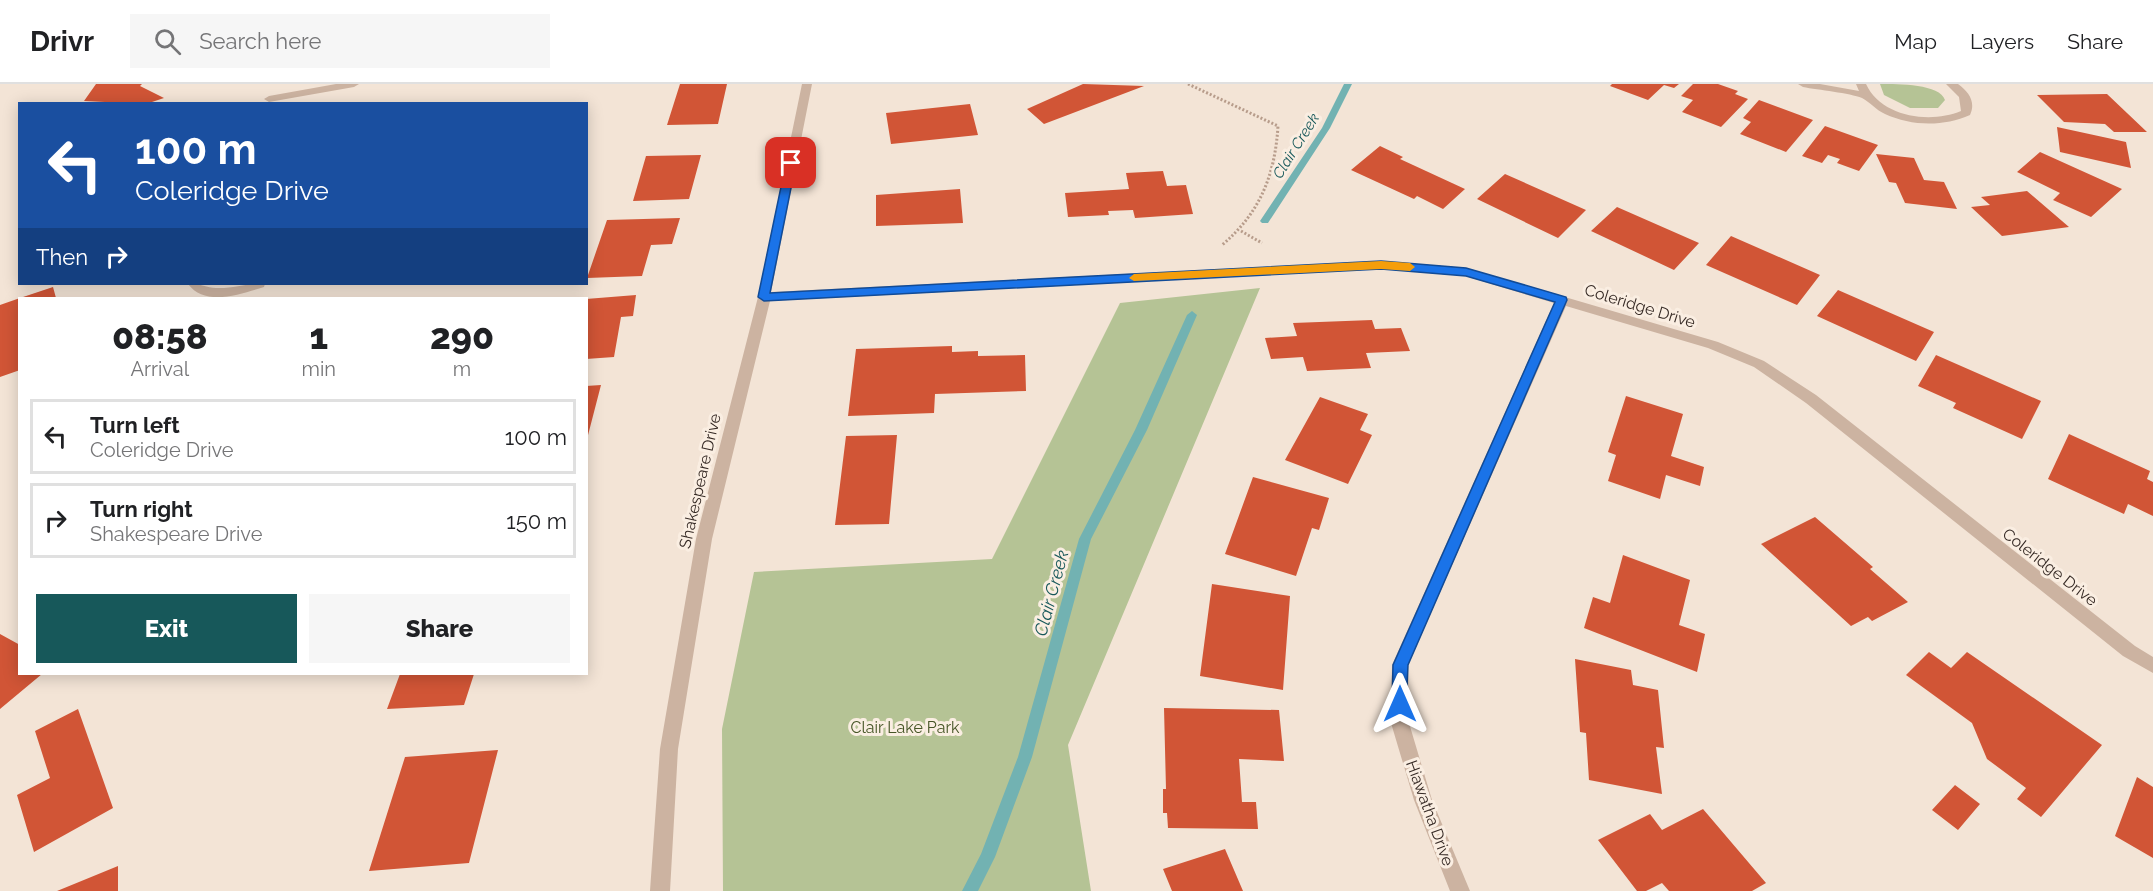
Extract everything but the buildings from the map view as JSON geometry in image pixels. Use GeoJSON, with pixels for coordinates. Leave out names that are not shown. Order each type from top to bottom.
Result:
{"type":"FeatureCollection","features":[{"type":"Feature","properties":{"kind":"street"},"geometry":{"type":"LineString","coordinates":[[264,84],[269,101],[354,84]]}},
{"type":"Feature","properties":{"kind":"street","name":"Shakespeare Drive"},"geometry":{"type":"LineString","coordinates":[[660,891],[669,749],[704,539],[764,297],[807,84]]}},
{"type":"Feature","properties":{"kind":"street"},"geometry":{"type":"LineString","coordinates":[[1803,84],[1867,96]]}},
{"type":"Feature","properties":{"kind":"street"},"geometry":{"type":"LineString","coordinates":[[1861,84],[1867,96],[1877,105],[1901,116],[1928,122],[1944,122],[1966,113],[1969,106],[1966,98],[1951,84]]}},
{"type":"Feature","properties":{"kind":"street","name":"Coleridge Drive"},"geometry":{"type":"LineString","coordinates":[[764,297],[1381,265],[1466,272],[1713,345],[1759,364],[1781,377],[2129,651],[2153,666]]}},
{"type":"Feature","properties":{"kind":"street"},"geometry":{"type":"LineString","coordinates":[[196,285],[204,290],[222,292],[254,285]]}},
{"type":"Feature","properties":{"kind":"street","name":"Hiawatha Drive"},"geometry":{"type":"LineString","coordinates":[[1460,891],[1423,800],[1400,723],[1400,665],[1562,300]]}},
{"type":"Feature","properties":{"kind":"path"},"geometry":{"type":"LineString","coordinates":[[1188,84],[1278,126],[1277,155],[1261,201],[1241,231],[1222,245]]}},
{"type":"Feature","properties":{"kind":"path"},"geometry":{"type":"LineString","coordinates":[[1241,231],[1262,243]]}},
{"type":"Feature","properties":{"kind":"green space"},"geometry":{"type":"Polygon","coordinates":[[[1880,84],[1927,88],[1942,95],[1945,100],[1938,108],[1910,108],[1884,95],[1880,84]]]}},
{"type":"Feature","properties":{"kind":"green space","name":"Clair Lake Park"},"geometry":{"type":"Polygon","coordinates":[[[1260,288],[1068,745],[1091,891],[723,891],[722,729],[754,572],[992,559],[1120,303],[1260,288]]]}},
{"type":"Feature","properties":{"kind":"waterway","name":"Clair Creek"},"geometry":{"type":"LineString","coordinates":[[1265,221],[1326,128],[1348,84]]}},
{"type":"Feature","properties":{"kind":"waterway","name":"Clair Creek"},"geometry":{"type":"LineString","coordinates":[[970,891],[987,857],[1025,757],[1085,539],[1141,430],[1192,315]]}},
{"type":"Feature","properties":{"kind":"slow traffic"},"geometry":{"type":"LineString","coordinates":[[1134,278],[1381,265],[1410,267]]}},
{"type":"Feature","properties":{"kind":"route"},"geometry":{"type":"LineString","coordinates":[[791,163],[764,297],[1381,265],[1466,272],[1562,300],[1400,665],[1400,704]]}}]}
